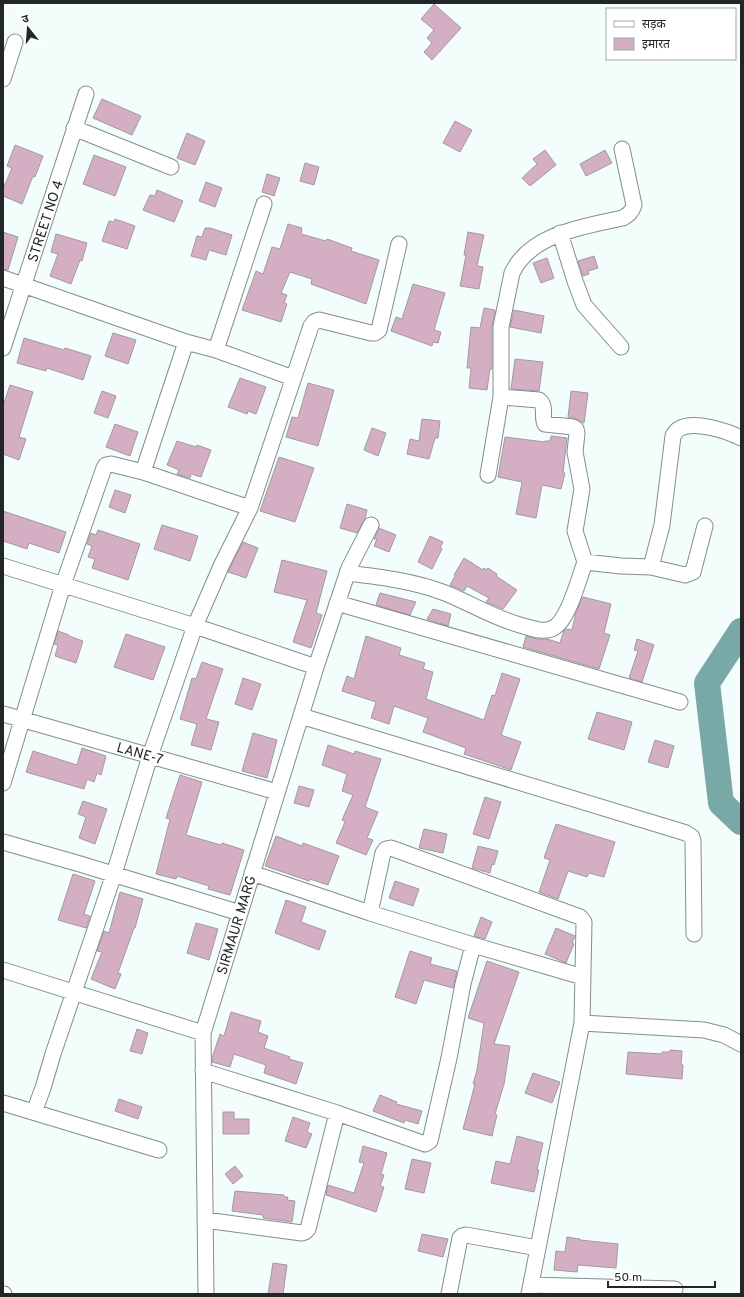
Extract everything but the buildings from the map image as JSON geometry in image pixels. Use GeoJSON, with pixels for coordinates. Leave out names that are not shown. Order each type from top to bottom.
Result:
{"type":"FeatureCollection","features":[{"type":"Feature","properties":{"kind":"street"},"geometry":{"type":"LineString","coordinates":[[3,79],[15,42]]}},
{"type":"Feature","properties":{"kind":"street","name":"STREET NO 4"},"geometry":{"type":"LineString","coordinates":[[3,348],[86,94]]}},
{"type":"Feature","properties":{"kind":"street"},"geometry":{"type":"LineString","coordinates":[[74,128],[171,167]]}},
{"type":"Feature","properties":{"kind":"street"},"geometry":{"type":"LineString","coordinates":[[488,475],[501,397],[501,327],[512,273],[519,260],[535,247],[560,233],[623,218],[632,211],[634,205],[622,149]]}},
{"type":"Feature","properties":{"kind":"street"},"geometry":{"type":"LineString","coordinates":[[216,350],[264,204]]}},
{"type":"Feature","properties":{"kind":"street"},"geometry":{"type":"LineString","coordinates":[[560,233],[584,305],[621,347]]}},
{"type":"Feature","properties":{"kind":"street"},"geometry":{"type":"LineString","coordinates":[[34,1112],[114,874],[150,756],[195,626],[222,564],[250,508],[311,326],[314,322],[319,320],[371,333],[375,333],[379,330],[399,244]]}},
{"type":"Feature","properties":{"kind":"street"},"geometry":{"type":"LineString","coordinates":[[3,278],[186,342],[216,350],[293,378]]}},
{"type":"Feature","properties":{"kind":"street"},"geometry":{"type":"LineString","coordinates":[[143,472],[186,342]]}},
{"type":"Feature","properties":{"kind":"street"},"geometry":{"type":"LineString","coordinates":[[348,571],[385,577],[424,586],[445,593],[505,621],[537,630],[548,630],[556,627],[565,617],[585,562],[575,531],[582,489],[575,452],[576,429],[573,427],[545,424],[543,420],[542,402],[539,400],[501,397]]}},
{"type":"Feature","properties":{"kind":"street"},"geometry":{"type":"LineString","coordinates":[[651,567],[662,525],[673,436],[678,429],[686,426],[702,426],[730,432],[741,438]]}},
{"type":"Feature","properties":{"kind":"street"},"geometry":{"type":"LineString","coordinates":[[3,783],[64,585],[106,465],[111,464],[143,472],[250,508]]}},
{"type":"Feature","properties":{"kind":"street","name":"SIRMAUR MARG"},"geometry":{"type":"LineString","coordinates":[[206,1294],[203,1033],[316,667],[348,571],[371,525]]}},
{"type":"Feature","properties":{"kind":"street"},"geometry":{"type":"LineString","coordinates":[[585,562],[621,566],[651,567],[685,575],[693,572],[705,526]]}},
{"type":"Feature","properties":{"kind":"street"},"geometry":{"type":"LineString","coordinates":[[3,566],[195,626],[316,667]]}},
{"type":"Feature","properties":{"kind":"street"},"geometry":{"type":"LineString","coordinates":[[337,604],[680,702]]}},
{"type":"Feature","properties":{"kind":"street","name":"LANE-7"},"geometry":{"type":"LineString","coordinates":[[3,714],[278,792]]}},
{"type":"Feature","properties":{"kind":"street"},"geometry":{"type":"LineString","coordinates":[[301,716],[686,833],[692,837],[693,841],[694,934]]}},
{"type":"Feature","properties":{"kind":"street"},"geometry":{"type":"LineString","coordinates":[[3,842],[114,874],[240,913]]}},
{"type":"Feature","properties":{"kind":"street"},"geometry":{"type":"LineString","coordinates":[[370,913],[383,853],[386,849],[391,848],[580,917],[584,922],[582,1023],[530,1289],[675,1289]]}},
{"type":"Feature","properties":{"kind":"street"},"geometry":{"type":"LineString","coordinates":[[252,873],[370,913],[583,977]]}},
{"type":"Feature","properties":{"kind":"street"},"geometry":{"type":"LineString","coordinates":[[203,1071],[337,1113],[425,1144],[430,1141],[449,1058],[463,984],[473,945]]}},
{"type":"Feature","properties":{"kind":"street"},"geometry":{"type":"LineString","coordinates":[[3,970],[203,1033]]}},
{"type":"Feature","properties":{"kind":"street"},"geometry":{"type":"LineString","coordinates":[[582,1023],[704,1030],[724,1035],[741,1044]]}},
{"type":"Feature","properties":{"kind":"street"},"geometry":{"type":"LineString","coordinates":[[3,1102],[159,1150]]}},
{"type":"Feature","properties":{"kind":"street"},"geometry":{"type":"LineString","coordinates":[[205,1220],[302,1233],[306,1232],[337,1113]]}},
{"type":"Feature","properties":{"kind":"street"},"geometry":{"type":"LineString","coordinates":[[449,1294],[460,1238],[462,1236],[466,1235],[538,1248]]}},
{"type":"Feature","properties":{"kind":"waterway"},"geometry":{"type":"LineString","coordinates":[[741,631],[707,683],[721,803],[741,822]]}}]}
